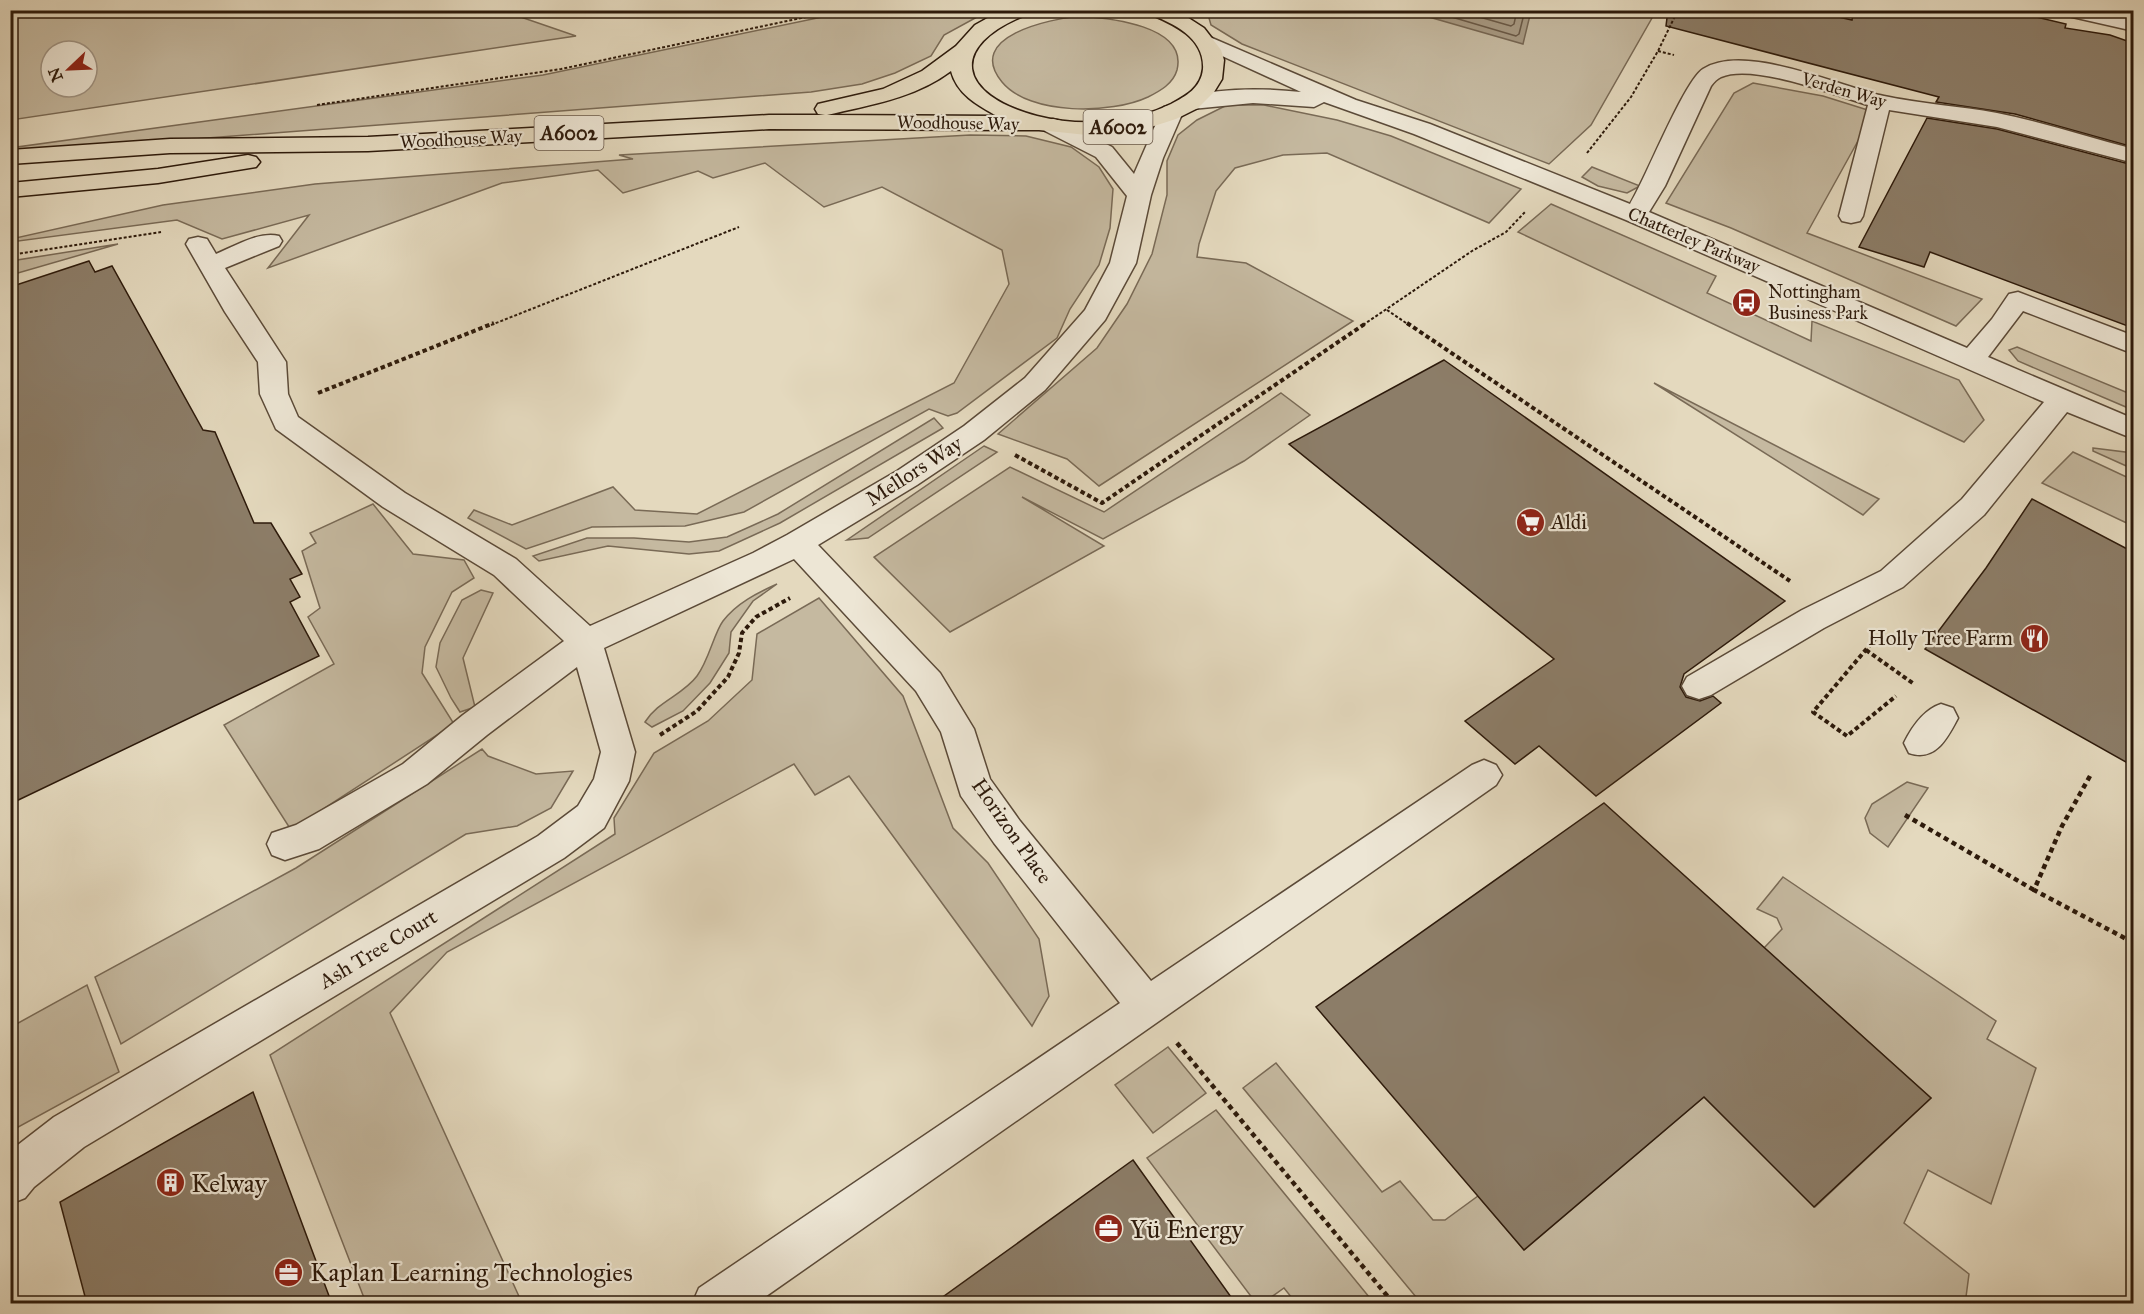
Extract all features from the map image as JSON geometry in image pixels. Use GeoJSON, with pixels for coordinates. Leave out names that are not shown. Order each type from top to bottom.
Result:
{"type":"FeatureCollection","features":[{"type":"Feature","properties":{"kind":"main road","name":"A6002"},"geometry":{"type":"LineString","coordinates":[[1021,10],[997,19],[982,28],[963,51],[961,68],[966,81],[975,93],[998,109],[1046,125],[1085,129],[1121,126],[1182,107]]}},
{"type":"Feature","properties":{"kind":"main road"},"geometry":{"type":"LineString","coordinates":[[1157,10],[1180,16],[1205,41],[1215,60],[1215,74],[1209,86],[1182,107]]}},
{"type":"Feature","properties":{"kind":"main road","name":"Woodhouse Way"},"geometry":{"type":"LineString","coordinates":[[769,122],[890,94],[930,76],[963,51]]}},
{"type":"Feature","properties":{"kind":"main road","name":"Woodhouse Way"},"geometry":{"type":"LineString","coordinates":[[10,158],[170,146],[368,144],[769,122],[1046,125]]}},
{"type":"Feature","properties":{"kind":"main road","name":"Woodhouse Way"},"geometry":{"type":"LineString","coordinates":[[10,190],[158,176],[368,144]]}},
{"type":"Feature","properties":{"kind":"street"},"geometry":{"type":"LineString","coordinates":[[2066,10],[2133,25]]}},
{"type":"Feature","properties":{"kind":"street"},"geometry":{"type":"LineString","coordinates":[[1205,41],[1348,105]]}},
{"type":"Feature","properties":{"kind":"street","name":"Verden Way"},"geometry":{"type":"LineString","coordinates":[[1635,215],[1653,186],[1701,83],[1711,73],[1724,69],[1745,68],[1782,72],[1880,102],[1998,120],[2133,156]]}},
{"type":"Feature","properties":{"kind":"street"},"geometry":{"type":"LineString","coordinates":[[1182,107],[1234,96],[1275,95],[1348,105]]}},
{"type":"Feature","properties":{"kind":"street"},"geometry":{"type":"LineString","coordinates":[[1851,216],[1880,102]]}},
{"type":"Feature","properties":{"kind":"street","name":"Chatterley Parkway"},"geometry":{"type":"LineString","coordinates":[[1348,105],[1422,129],[1635,215],[2133,430]]}},
{"type":"Feature","properties":{"kind":"street","name":"Mellors Way"},"geometry":{"type":"LineString","coordinates":[[285,844],[306,838],[415,774],[475,725],[586,642],[764,561],[798,543],[907,478],[974,433],[1035,384],[1096,314],[1102,304],[1123,263],[1139,195],[1151,158],[1182,107]]}},
{"type":"Feature","properties":{"kind":"street"},"geometry":{"type":"LineString","coordinates":[[1046,125],[1104,152],[1139,195]]}},
{"type":"Feature","properties":{"kind":"street"},"geometry":{"type":"LineString","coordinates":[[270,242],[205,254],[238,312],[272,362],[274,394],[286,422],[394,500],[505,567],[586,642]]}},
{"type":"Feature","properties":{"kind":"street"},"geometry":{"type":"LineString","coordinates":[[1971,360],[2001,325],[2018,300],[2133,346]]}},
{"type":"Feature","properties":{"kind":"street"},"geometry":{"type":"LineString","coordinates":[[1699,686],[1832,609],[1892,579],[1973,507],[2062,399]]}},
{"type":"Feature","properties":{"kind":"street","name":"Horizon Place"},"geometry":{"type":"LineString","coordinates":[[798,543],[928,682],[957,729],[974,785],[1007,832],[1146,1005]]}},
{"type":"Feature","properties":{"kind":"street","name":"Ash Tree Court"},"geometry":{"type":"LineString","coordinates":[[10,1183],[19,1172],[69,1132],[551,847],[591,817],[611,781],[618,752],[586,642]]}},
{"type":"Feature","properties":{"kind":"street"},"geometry":{"type":"LineString","coordinates":[[715,1304],[1146,1005],[1484,775]]}},
{"type":"Feature","properties":{"kind":"path"},"geometry":{"type":"LineString","coordinates":[[309,106],[561,69],[839,10]]}},
{"type":"Feature","properties":{"kind":"path"},"geometry":{"type":"LineString","coordinates":[[1582,160],[1631,97],[1658,51],[1678,10]]}},
{"type":"Feature","properties":{"kind":"path"},"geometry":{"type":"LineString","coordinates":[[1012,454],[1102,503],[1472,251],[1506,232],[1528,209]]}},
{"type":"Feature","properties":{"kind":"path"},"geometry":{"type":"LineString","coordinates":[[281,409],[739,227]]}},
{"type":"Feature","properties":{"kind":"path"},"geometry":{"type":"LineString","coordinates":[[10,255],[170,231],[205,254]]}},
{"type":"Feature","properties":{"kind":"path"},"geometry":{"type":"LineString","coordinates":[[1388,310],[1875,639],[1813,712],[1847,736],[1898,695]]}},
{"type":"Feature","properties":{"kind":"path"},"geometry":{"type":"LineString","coordinates":[[1866,650],[1913,683],[1905,689]]}},
{"type":"Feature","properties":{"kind":"path"},"geometry":{"type":"LineString","coordinates":[[2034,890],[2062,826],[2090,776]]}},
{"type":"Feature","properties":{"kind":"path"},"geometry":{"type":"LineString","coordinates":[[1905,815],[2034,890],[2133,943]]}},
{"type":"Feature","properties":{"kind":"path"},"geometry":{"type":"LineString","coordinates":[[1146,1005],[1394,1304]]}},
{"type":"Feature","properties":{"kind":"shaded area"},"geometry":{"type":"Polygon","coordinates":[[[488,10],[512,14],[576,36],[11,120],[11,11],[488,10]]]}},
{"type":"Feature","properties":{"kind":"shaded area"},"geometry":{"type":"Polygon","coordinates":[[[851,11],[988,11],[944,35],[931,56],[895,73],[862,84],[811,92],[11,153],[10,148],[543,75],[851,11]]]}},
{"type":"Feature","properties":{"kind":"shaded area"},"geometry":{"type":"Polygon","coordinates":[[[1207,11],[1656,11],[1591,125],[1549,164],[1242,44],[1211,25],[1207,11]]]}},
{"type":"Feature","properties":{"kind":"shaded area"},"geometry":{"type":"Polygon","coordinates":[[[1079,16],[1126,22],[1158,34],[1170,43],[1177,55],[1175,75],[1161,90],[1148,97],[1133,103],[1093,109],[1072,109],[1032,101],[1015,93],[1002,82],[993,66],[994,53],[1002,42],[1032,26],[1079,16]]]}},
{"type":"Feature","properties":{"kind":"shaded area"},"geometry":{"type":"Polygon","coordinates":[[[1753,83],[1823,96],[1874,112],[1807,233],[1982,299],[1956,326],[1731,228],[1666,203],[1734,93],[1753,83]]]}},
{"type":"Feature","properties":{"kind":"shaded area"},"geometry":{"type":"Polygon","coordinates":[[[1227,105],[1264,105],[1337,120],[1391,136],[1521,189],[1489,223],[1327,153],[1283,155],[1235,168],[1216,191],[1197,257],[1246,263],[1353,321],[1099,486],[1067,459],[998,434],[1097,348],[1127,304],[1152,254],[1167,195],[1167,161],[1178,135],[1197,120],[1227,105]]]}},
{"type":"Feature","properties":{"kind":"shaded area"},"geometry":{"type":"Polygon","coordinates":[[[970,135],[1026,136],[1071,147],[1099,167],[1113,189],[1110,228],[1099,265],[1070,309],[1057,338],[957,413],[948,416],[929,409],[744,512],[685,526],[592,527],[526,549],[468,518],[474,510],[512,525],[613,487],[635,510],[697,514],[954,383],[1009,284],[1002,250],[882,187],[824,207],[765,163],[713,178],[698,171],[623,193],[598,170],[502,183],[268,268],[309,215],[222,239],[177,220],[11,242],[11,239],[163,205],[315,184],[633,159],[619,155],[970,135]]]}},
{"type":"Feature","properties":{"kind":"shaded area"},"geometry":{"type":"Polygon","coordinates":[[[1592,167],[1640,186],[1627,193],[1598,186],[1582,177],[1592,167]]]}},
{"type":"Feature","properties":{"kind":"shaded area"},"geometry":{"type":"Polygon","coordinates":[[[1551,204],[1716,276],[1707,293],[1811,341],[1812,321],[1959,380],[1984,420],[1964,442],[1518,232],[1551,204]]]}},
{"type":"Feature","properties":{"kind":"shaded area"},"geometry":{"type":"Polygon","coordinates":[[[118,244],[11,275],[11,261],[118,244]]]}},
{"type":"Feature","properties":{"kind":"shaded area"},"geometry":{"type":"Polygon","coordinates":[[[2017,347],[2133,395],[2133,410],[2018,361],[2009,350],[2017,347]]]}},
{"type":"Feature","properties":{"kind":"shaded area"},"geometry":{"type":"Polygon","coordinates":[[[1654,383],[1879,499],[1863,515],[1654,383]]]}},
{"type":"Feature","properties":{"kind":"shaded area"},"geometry":{"type":"Polygon","coordinates":[[[1281,393],[1310,415],[1244,461],[1103,539],[1022,497],[1104,546],[950,632],[874,557],[1010,467],[1104,512],[1281,393]]]}},
{"type":"Feature","properties":{"kind":"shaded area"},"geometry":{"type":"Polygon","coordinates":[[[934,418],[943,428],[780,523],[719,551],[689,554],[608,546],[539,561],[533,556],[587,538],[634,538],[689,542],[727,537],[778,514],[934,418]]]}},
{"type":"Feature","properties":{"kind":"shaded area"},"geometry":{"type":"Polygon","coordinates":[[[984,446],[997,452],[868,538],[847,540],[984,446]]]}},
{"type":"Feature","properties":{"kind":"shaded area"},"geometry":{"type":"Polygon","coordinates":[[[2093,448],[2133,453],[2133,469],[2093,451],[2093,448]]]}},
{"type":"Feature","properties":{"kind":"shaded area"},"geometry":{"type":"Polygon","coordinates":[[[2073,452],[2133,480],[2133,526],[2042,483],[2073,452]]]}},
{"type":"Feature","properties":{"kind":"shaded area"},"geometry":{"type":"Polygon","coordinates":[[[373,504],[413,554],[464,560],[474,578],[452,592],[425,647],[422,673],[454,724],[291,830],[224,725],[334,664],[308,617],[320,608],[302,551],[316,543],[310,533],[373,504]]]}},
{"type":"Feature","properties":{"kind":"shaded area"},"geometry":{"type":"Polygon","coordinates":[[[777,584],[753,601],[731,632],[729,653],[710,683],[683,711],[652,727],[645,722],[650,715],[697,676],[723,621],[748,599],[777,584]]]}},
{"type":"Feature","properties":{"kind":"shaded area"},"geometry":{"type":"Polygon","coordinates":[[[481,590],[493,593],[463,658],[475,707],[460,712],[436,667],[440,643],[462,600],[481,590]]]}},
{"type":"Feature","properties":{"kind":"shaded area"},"geometry":{"type":"Polygon","coordinates":[[[819,598],[903,696],[953,828],[988,863],[1039,939],[1049,996],[1032,1026],[849,776],[815,795],[794,764],[447,952],[390,1013],[522,1303],[366,1303],[270,1055],[615,834],[614,818],[654,753],[708,721],[752,680],[757,634],[819,598]]]}},
{"type":"Feature","properties":{"kind":"shaded area"},"geometry":{"type":"Polygon","coordinates":[[[482,749],[488,756],[536,774],[573,771],[551,808],[517,826],[466,834],[121,1044],[95,977],[296,868],[482,749]]]}},
{"type":"Feature","properties":{"kind":"shaded area"},"geometry":{"type":"Polygon","coordinates":[[[1907,782],[1928,788],[1888,847],[1870,833],[1865,818],[1872,804],[1907,782]]]}},
{"type":"Feature","properties":{"kind":"shaded area"},"geometry":{"type":"Polygon","coordinates":[[[1783,877],[1996,1021],[1987,1039],[2036,1068],[1991,1204],[1928,1170],[1904,1223],[1969,1274],[1966,1297],[1974,1304],[1421,1303],[1243,1088],[1276,1063],[1382,1192],[1400,1181],[1433,1220],[1445,1220],[1478,1196],[1524,1250],[1704,1097],[1815,1207],[1931,1098],[1764,948],[1782,929],[1777,918],[1757,909],[1783,877]]]}},
{"type":"Feature","properties":{"kind":"shaded area"},"geometry":{"type":"Polygon","coordinates":[[[87,985],[119,1072],[11,1131],[11,1027],[87,985]]]}},
{"type":"Feature","properties":{"kind":"shaded area"},"geometry":{"type":"Polygon","coordinates":[[[1168,1047],[1206,1093],[1153,1133],[1115,1085],[1168,1047]]]}},
{"type":"Feature","properties":{"kind":"shaded area"},"geometry":{"type":"Polygon","coordinates":[[[1216,1110],[1374,1303],[1296,1303],[1284,1288],[1263,1303],[1256,1303],[1147,1158],[1216,1110]]]}},
{"type":"Feature","properties":{"kind":"water"},"geometry":{"type":"Polygon","coordinates":[[[1408,11],[1531,11],[1523,44],[1408,11]]]}},
{"type":"Feature","properties":{"kind":"building"},"geometry":{"type":"Polygon","coordinates":[[[1668,10],[1808,10],[1852,20],[1854,10],[2007,10],[2066,24],[2065,28],[2110,35],[2133,43],[2133,147],[2015,114],[1936,102],[1939,97],[1666,26],[1668,10]]]}},
{"type":"Feature","properties":{"kind":"building"},"geometry":{"type":"Polygon","coordinates":[[[1927,118],[1997,129],[2133,165],[2133,328],[1930,252],[1924,267],[1859,247],[1927,118]]]}},
{"type":"Feature","properties":{"kind":"building"},"geometry":{"type":"Polygon","coordinates":[[[89,261],[95,272],[112,266],[203,430],[215,432],[254,523],[271,523],[302,574],[290,579],[300,597],[290,602],[319,656],[10,804],[10,287],[89,261]]]}},
{"type":"Feature","properties":{"kind":"building","name":"Aldi"},"geometry":{"type":"Polygon","coordinates":[[[1444,360],[1785,601],[1684,674],[1680,687],[1686,697],[1700,701],[1713,696],[1721,703],[1596,796],[1539,746],[1515,764],[1465,721],[1554,659],[1289,444],[1444,360]]]}},
{"type":"Feature","properties":{"kind":"building","name":"Holly Tree Farm"},"geometry":{"type":"Polygon","coordinates":[[[2032,499],[2133,552],[2133,766],[1925,649],[1986,568],[2032,499]]]}},
{"type":"Feature","properties":{"kind":"building"},"geometry":{"type":"Polygon","coordinates":[[[1604,803],[1931,1098],[1814,1207],[1704,1097],[1524,1250],[1316,1007],[1604,803]]]}},
{"type":"Feature","properties":{"kind":"building"},"geometry":{"type":"Polygon","coordinates":[[[253,1092],[332,1304],[87,1304],[60,1202],[253,1092]]]}},
{"type":"Feature","properties":{"kind":"building","name":"Yü Energy"},"geometry":{"type":"Polygon","coordinates":[[[1133,1160],[1236,1304],[933,1304],[1133,1160]]]}},
{"type":"Feature","properties":{"kind":"place","name":"Nottingham Business Park"},"geometry":{"type":"Point","coordinates":[1747,302]}},
{"type":"Feature","properties":{"kind":"place","name":"Aldi"},"geometry":{"type":"Point","coordinates":[1530,522]}},
{"type":"Feature","properties":{"kind":"place","name":"Holly Tree Farm"},"geometry":{"type":"Point","coordinates":[2034,638]}},
{"type":"Feature","properties":{"kind":"place","name":"Kelway"},"geometry":{"type":"Point","coordinates":[170,1183]}},
{"type":"Feature","properties":{"kind":"place","name":"Yü Energy"},"geometry":{"type":"Point","coordinates":[1109,1229]}},
{"type":"Feature","properties":{"kind":"place","name":"Kaplan Learning Technologies"},"geometry":{"type":"Point","coordinates":[289,1272]}}]}
